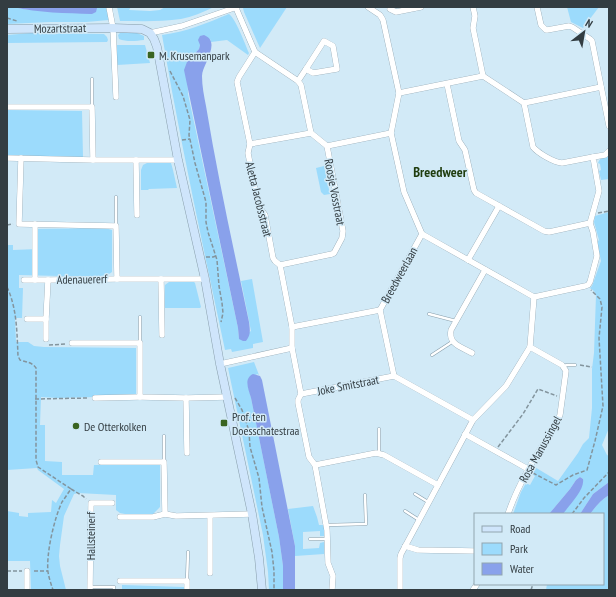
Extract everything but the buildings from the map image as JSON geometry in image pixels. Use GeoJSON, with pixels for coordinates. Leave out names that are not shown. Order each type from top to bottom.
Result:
{"type":"FeatureCollection","features":[{"type":"Feature","properties":{"kind":"street"},"geometry":{"type":"LineString","coordinates":[[109,7],[114,28],[116,97]]}},
{"type":"Feature","properties":{"kind":"street"},"geometry":{"type":"LineString","coordinates":[[250,144],[311,133],[301,85],[298,81],[255,52],[236,7],[182,26],[150,33],[157,46],[178,160],[205,279],[220,364],[252,514],[259,558],[262,590]]}},
{"type":"Feature","properties":{"kind":"street"},"geometry":{"type":"LineString","coordinates":[[368,7],[382,17],[391,8],[396,12],[421,7]]}},
{"type":"Feature","properties":{"kind":"street"},"geometry":{"type":"LineString","coordinates":[[473,7],[475,16],[473,28],[482,76]]}},
{"type":"Feature","properties":{"kind":"street"},"geometry":{"type":"LineString","coordinates":[[537,7],[541,25],[546,30],[569,26],[592,41],[609,126]]}},
{"type":"Feature","properties":{"kind":"street","name":"Breedweerlaan"},"geometry":{"type":"LineString","coordinates":[[382,17],[399,93],[391,133],[404,192],[422,234],[380,310],[394,376]]}},
{"type":"Feature","properties":{"kind":"street","name":"Mozartstraat"},"geometry":{"type":"LineString","coordinates":[[7,29],[114,28],[142,29],[150,33]]}},
{"type":"Feature","properties":{"kind":"street"},"geometry":{"type":"LineString","coordinates":[[298,81],[306,68],[324,41],[333,46],[337,69],[313,73],[306,68]]}},
{"type":"Feature","properties":{"kind":"street","name":"Aletta Jacobsstraat"},"geometry":{"type":"LineString","coordinates":[[255,52],[238,80],[250,144],[248,153],[258,205],[265,215],[273,258],[280,265],[292,327],[292,348],[301,394],[298,403],[309,457],[315,465],[326,525],[328,539],[328,562],[332,576],[332,590]]}},
{"type":"Feature","properties":{"kind":"street"},"geometry":{"type":"LineString","coordinates":[[399,93],[482,76],[524,103],[601,87]]}},
{"type":"Feature","properties":{"kind":"street"},"geometry":{"type":"LineString","coordinates":[[446,84],[459,141],[466,150],[474,190],[476,192],[544,231],[549,232],[590,223]]}},
{"type":"Feature","properties":{"kind":"street"},"geometry":{"type":"LineString","coordinates":[[524,103],[533,147],[536,151],[557,163],[605,155],[609,150]]}},
{"type":"Feature","properties":{"kind":"street"},"geometry":{"type":"LineString","coordinates":[[7,107],[92,107],[93,160]]}},
{"type":"Feature","properties":{"kind":"street","name":"Roosje Vosstraat"},"geometry":{"type":"LineString","coordinates":[[280,265],[332,254],[342,238],[343,231],[327,146],[311,133]]}},
{"type":"Feature","properties":{"kind":"street","name":"Roosje Vosstraat"},"geometry":{"type":"LineString","coordinates":[[327,146],[391,133]]}},
{"type":"Feature","properties":{"kind":"street"},"geometry":{"type":"LineString","coordinates":[[422,234],[534,297],[586,286],[590,282],[597,256],[590,223],[599,191],[593,157]]}},
{"type":"Feature","properties":{"kind":"street"},"geometry":{"type":"LineString","coordinates":[[7,158],[178,160]]}},
{"type":"Feature","properties":{"kind":"street"},"geometry":{"type":"LineString","coordinates":[[20,158],[19,224],[116,226],[117,279]]}},
{"type":"Feature","properties":{"kind":"street"},"geometry":{"type":"LineString","coordinates":[[136,160],[137,215]]}},
{"type":"Feature","properties":{"kind":"street"},"geometry":{"type":"LineString","coordinates":[[468,260],[499,206]]}},
{"type":"Feature","properties":{"kind":"street"},"geometry":{"type":"LineString","coordinates":[[35,224],[35,280]]}},
{"type":"Feature","properties":{"kind":"street"},"geometry":{"type":"LineString","coordinates":[[472,353],[452,341],[450,336],[451,330],[485,270]]}},
{"type":"Feature","properties":{"kind":"street"},"geometry":{"type":"LineString","coordinates":[[162,279],[162,335]]}},
{"type":"Feature","properties":{"kind":"street","name":"Adenauererf"},"geometry":{"type":"LineString","coordinates":[[24,280],[205,279]]}},
{"type":"Feature","properties":{"kind":"street","name":"Adenauererf"},"geometry":{"type":"LineString","coordinates":[[46,338],[48,280]]}},
{"type":"Feature","properties":{"kind":"street"},"geometry":{"type":"LineString","coordinates":[[400,590],[401,554],[472,420],[506,386],[530,347],[534,297]]}},
{"type":"Feature","properties":{"kind":"street"},"geometry":{"type":"LineString","coordinates":[[292,327],[380,310]]}},
{"type":"Feature","properties":{"kind":"street"},"geometry":{"type":"LineString","coordinates":[[27,320],[46,319]]}},
{"type":"Feature","properties":{"kind":"street"},"geometry":{"type":"LineString","coordinates":[[72,343],[140,343],[140,397]]}},
{"type":"Feature","properties":{"kind":"street"},"geometry":{"type":"LineString","coordinates":[[530,347],[563,366]]}},
{"type":"Feature","properties":{"kind":"street"},"geometry":{"type":"LineString","coordinates":[[220,364],[292,348]]}},
{"type":"Feature","properties":{"kind":"street","name":"Rosa Manussingel"},"geometry":{"type":"LineString","coordinates":[[508,513],[517,490],[560,415],[566,371],[563,366]]}},
{"type":"Feature","properties":{"kind":"street"},"geometry":{"type":"LineString","coordinates":[[394,376],[472,420]]}},
{"type":"Feature","properties":{"kind":"street","name":"Joke Smitstraat"},"geometry":{"type":"LineString","coordinates":[[301,394],[394,376]]}},
{"type":"Feature","properties":{"kind":"street"},"geometry":{"type":"LineString","coordinates":[[95,398],[227,397]]}},
{"type":"Feature","properties":{"kind":"street"},"geometry":{"type":"LineString","coordinates":[[186,398],[187,453]]}},
{"type":"Feature","properties":{"kind":"street"},"geometry":{"type":"LineString","coordinates":[[465,434],[528,470]]}},
{"type":"Feature","properties":{"kind":"street"},"geometry":{"type":"LineString","coordinates":[[315,465],[379,453],[384,454],[438,485]]}},
{"type":"Feature","properties":{"kind":"street"},"geometry":{"type":"LineString","coordinates":[[101,462],[164,462],[166,514]]}},
{"type":"Feature","properties":{"kind":"street","name":"Hallsteinerf"},"geometry":{"type":"LineString","coordinates":[[90,588],[90,504],[112,503]]}},
{"type":"Feature","properties":{"kind":"street"},"geometry":{"type":"LineString","coordinates":[[120,517],[153,517],[166,514],[176,516],[210,516],[252,514]]}},
{"type":"Feature","properties":{"kind":"street"},"geometry":{"type":"LineString","coordinates":[[210,516],[210,573]]}},
{"type":"Feature","properties":{"kind":"street"},"geometry":{"type":"LineString","coordinates":[[405,546],[418,550],[474,551]]}},
{"type":"Feature","properties":{"kind":"street"},"geometry":{"type":"LineString","coordinates":[[27,571],[27,590]]}},
{"type":"Feature","properties":{"kind":"street"},"geometry":{"type":"LineString","coordinates":[[120,581],[187,581],[187,590]]}},
{"type":"Feature","properties":{"kind":"lane"},"geometry":{"type":"LineString","coordinates":[[92,79],[92,107]]}},
{"type":"Feature","properties":{"kind":"lane"},"geometry":{"type":"LineString","coordinates":[[116,197],[116,226]]}},
{"type":"Feature","properties":{"kind":"lane"},"geometry":{"type":"LineString","coordinates":[[429,314],[456,321]]}},
{"type":"Feature","properties":{"kind":"lane"},"geometry":{"type":"LineString","coordinates":[[140,316],[140,343]]}},
{"type":"Feature","properties":{"kind":"lane"},"geometry":{"type":"LineString","coordinates":[[432,355],[452,341]]}},
{"type":"Feature","properties":{"kind":"lane"},"geometry":{"type":"LineString","coordinates":[[563,366],[575,365]]}},
{"type":"Feature","properties":{"kind":"lane"},"geometry":{"type":"LineString","coordinates":[[379,429],[379,453]]}},
{"type":"Feature","properties":{"kind":"lane"},"geometry":{"type":"LineString","coordinates":[[164,436],[164,462]]}},
{"type":"Feature","properties":{"kind":"lane"},"geometry":{"type":"LineString","coordinates":[[415,494],[429,502]]}},
{"type":"Feature","properties":{"kind":"lane"},"geometry":{"type":"LineString","coordinates":[[326,525],[366,524],[365,495]]}},
{"type":"Feature","properties":{"kind":"lane"},"geometry":{"type":"LineString","coordinates":[[405,511],[419,520]]}},
{"type":"Feature","properties":{"kind":"lane"},"geometry":{"type":"LineString","coordinates":[[310,539],[328,539]]}},
{"type":"Feature","properties":{"kind":"lane"},"geometry":{"type":"LineString","coordinates":[[187,581],[188,552]]}},
{"type":"Feature","properties":{"kind":"lane"},"geometry":{"type":"LineString","coordinates":[[90,588],[114,587],[114,590]]}},
{"type":"Feature","properties":{"kind":"path"},"geometry":{"type":"LineString","coordinates":[[168,67],[183,96],[190,120],[190,139],[206,202],[208,232],[217,260],[218,281],[223,314],[221,323]]}},
{"type":"Feature","properties":{"kind":"path"},"geometry":{"type":"LineString","coordinates":[[592,214],[609,210]]}},
{"type":"Feature","properties":{"kind":"path"},"geometry":{"type":"LineString","coordinates":[[528,470],[556,485],[573,475],[587,470],[603,406],[599,338],[602,307],[600,299],[586,286]]}},
{"type":"Feature","properties":{"kind":"path"},"geometry":{"type":"LineString","coordinates":[[7,287],[10,293],[16,320],[18,356],[20,360],[29,362],[36,368],[36,460],[38,467],[83,496],[90,504]]}},
{"type":"Feature","properties":{"kind":"path"},"geometry":{"type":"LineString","coordinates":[[46,345],[72,343]]}},
{"type":"Feature","properties":{"kind":"path"},"geometry":{"type":"LineString","coordinates":[[575,365],[592,367]]}},
{"type":"Feature","properties":{"kind":"path"},"geometry":{"type":"LineString","coordinates":[[225,385],[242,410],[249,432],[250,446],[259,478],[262,507],[272,552],[274,590]]}},
{"type":"Feature","properties":{"kind":"path"},"geometry":{"type":"LineString","coordinates":[[495,451],[523,414],[538,389],[562,398]]}},
{"type":"Feature","properties":{"kind":"path"},"geometry":{"type":"LineString","coordinates":[[35,399],[95,398]]}},
{"type":"Feature","properties":{"kind":"path"},"geometry":{"type":"LineString","coordinates":[[573,513],[584,498],[609,472]]}},
{"type":"Feature","properties":{"kind":"path"},"geometry":{"type":"LineString","coordinates":[[53,590],[48,571],[51,535],[62,503],[71,489]]}},
{"type":"Feature","properties":{"kind":"green space"},"geometry":{"type":"Polygon","coordinates":[[[7,7],[29,10],[106,7],[109,20],[7,24],[7,7]]]}},
{"type":"Feature","properties":{"kind":"green space"},"geometry":{"type":"Polygon","coordinates":[[[117,7],[131,7],[129,10],[150,11],[160,10],[165,7],[214,7],[193,16],[181,19],[166,21],[120,21],[117,7]]]}},
{"type":"Feature","properties":{"kind":"green space"},"geometry":{"type":"Polygon","coordinates":[[[244,7],[287,7],[260,48],[244,12],[244,7]]]}},
{"type":"Feature","properties":{"kind":"green space"},"geometry":{"type":"Polygon","coordinates":[[[567,7],[599,7],[583,28],[571,22],[567,7]]]}},
{"type":"Feature","properties":{"kind":"green space"},"geometry":{"type":"Polygon","coordinates":[[[229,14],[235,21],[249,53],[248,55],[227,40],[211,42],[210,39],[200,45],[199,49],[187,62],[188,94],[238,328],[239,339],[251,331],[241,281],[252,279],[263,342],[253,344],[253,348],[232,352],[231,349],[225,350],[184,154],[162,35],[171,34],[204,24],[229,14]]]}},
{"type":"Feature","properties":{"kind":"green space"},"geometry":{"type":"Polygon","coordinates":[[[125,32],[137,33],[144,36],[144,40],[128,41],[119,39],[118,35],[125,32]]]}},
{"type":"Feature","properties":{"kind":"green space"},"geometry":{"type":"Polygon","coordinates":[[[31,33],[104,34],[108,40],[107,42],[7,43],[7,35],[31,33]]]}},
{"type":"Feature","properties":{"kind":"green space"},"geometry":{"type":"Polygon","coordinates":[[[117,45],[145,45],[150,63],[117,65],[117,45]]]}},
{"type":"Feature","properties":{"kind":"green space"},"geometry":{"type":"Polygon","coordinates":[[[7,110],[82,111],[83,157],[34,157],[7,155],[7,110]]]}},
{"type":"Feature","properties":{"kind":"green space"},"geometry":{"type":"Polygon","coordinates":[[[609,156],[609,179],[601,180],[599,171],[601,170],[600,164],[598,163],[601,158],[609,156]]]}},
{"type":"Feature","properties":{"kind":"green space"},"geometry":{"type":"Polygon","coordinates":[[[147,163],[171,163],[177,188],[141,190],[141,170],[143,165],[147,163]]]}},
{"type":"Feature","properties":{"kind":"green space"},"geometry":{"type":"Polygon","coordinates":[[[324,166],[330,194],[324,195],[321,192],[316,168],[324,166]]]}},
{"type":"Feature","properties":{"kind":"green space"},"geometry":{"type":"Polygon","coordinates":[[[609,212],[609,428],[602,445],[609,456],[609,482],[593,494],[581,513],[564,513],[583,481],[580,477],[550,513],[513,513],[526,483],[530,485],[535,476],[530,473],[533,466],[558,481],[583,444],[589,438],[592,408],[592,369],[596,295],[590,288],[601,261],[597,242],[599,240],[594,222],[595,216],[609,212]]]}},
{"type":"Feature","properties":{"kind":"green space"},"geometry":{"type":"Polygon","coordinates":[[[105,228],[112,230],[112,272],[106,276],[19,275],[19,288],[23,288],[22,318],[15,318],[16,342],[28,342],[34,346],[44,347],[136,348],[136,396],[41,397],[40,425],[45,425],[45,461],[62,462],[62,475],[93,475],[94,465],[160,465],[160,507],[153,514],[125,514],[116,510],[116,495],[74,494],[64,516],[59,556],[66,590],[31,590],[30,561],[7,561],[7,511],[19,513],[19,516],[28,517],[28,513],[51,512],[52,500],[56,503],[64,489],[37,468],[7,470],[7,245],[13,245],[13,250],[38,249],[37,239],[32,240],[32,229],[105,228]]]}},
{"type":"Feature","properties":{"kind":"green space"},"geometry":{"type":"Polygon","coordinates":[[[169,282],[194,282],[201,307],[165,308],[165,285],[169,282]]]}},
{"type":"Feature","properties":{"kind":"green space"},"geometry":{"type":"Polygon","coordinates":[[[254,362],[259,375],[257,374],[248,385],[279,537],[283,566],[283,590],[269,590],[263,535],[228,368],[254,362]]]}},
{"type":"Feature","properties":{"kind":"green space"},"geometry":{"type":"Polygon","coordinates":[[[609,495],[609,590],[546,590],[547,585],[604,585],[604,513],[591,513],[609,495]]]}},
{"type":"Feature","properties":{"kind":"green space"},"geometry":{"type":"Polygon","coordinates":[[[313,506],[319,525],[324,525],[324,536],[320,536],[320,531],[303,532],[303,549],[319,548],[320,543],[324,542],[324,554],[295,556],[295,546],[288,509],[313,506]]]}},
{"type":"Feature","properties":{"kind":"green space"},"geometry":{"type":"Polygon","coordinates":[[[122,585],[184,587],[184,590],[122,590],[122,585]]]}},
{"type":"Feature","properties":{"kind":"water"},"geometry":{"type":"Polygon","coordinates":[[[13,7],[97,8],[96,12],[92,14],[43,12],[13,7]]]}},
{"type":"Feature","properties":{"kind":"water"},"geometry":{"type":"Polygon","coordinates":[[[204,35],[209,38],[211,48],[202,76],[203,91],[249,322],[250,330],[246,341],[239,339],[238,328],[184,70],[187,62],[199,49],[200,45],[198,40],[200,36],[204,35]]]}},
{"type":"Feature","properties":{"kind":"water"},"geometry":{"type":"Polygon","coordinates":[[[253,374],[260,376],[262,380],[295,546],[295,590],[283,590],[283,566],[279,537],[247,382],[253,374]]]}},
{"type":"Feature","properties":{"kind":"water"},"geometry":{"type":"Polygon","coordinates":[[[580,477],[583,479],[582,488],[564,513],[550,513],[570,489],[580,477]]]}},
{"type":"Feature","properties":{"kind":"water"},"geometry":{"type":"Polygon","coordinates":[[[609,482],[609,495],[599,503],[591,513],[581,513],[593,494],[609,482]]]}},
{"type":"Feature","properties":{"kind":"place","name":"M. Krusemanpark"},"geometry":{"type":"Point","coordinates":[151,55]}},
{"type":"Feature","properties":{"kind":"place","name":"Prof. ten Doesschatestraa"},"geometry":{"type":"Point","coordinates":[224,423]}},
{"type":"Feature","properties":{"kind":"place","name":"De Otterkolken"},"geometry":{"type":"Point","coordinates":[76,426]}},
{"type":"Feature","properties":{"kind":"district","name":"Breedweer"},"geometry":{"type":"Point","coordinates":[440,172]}}]}
